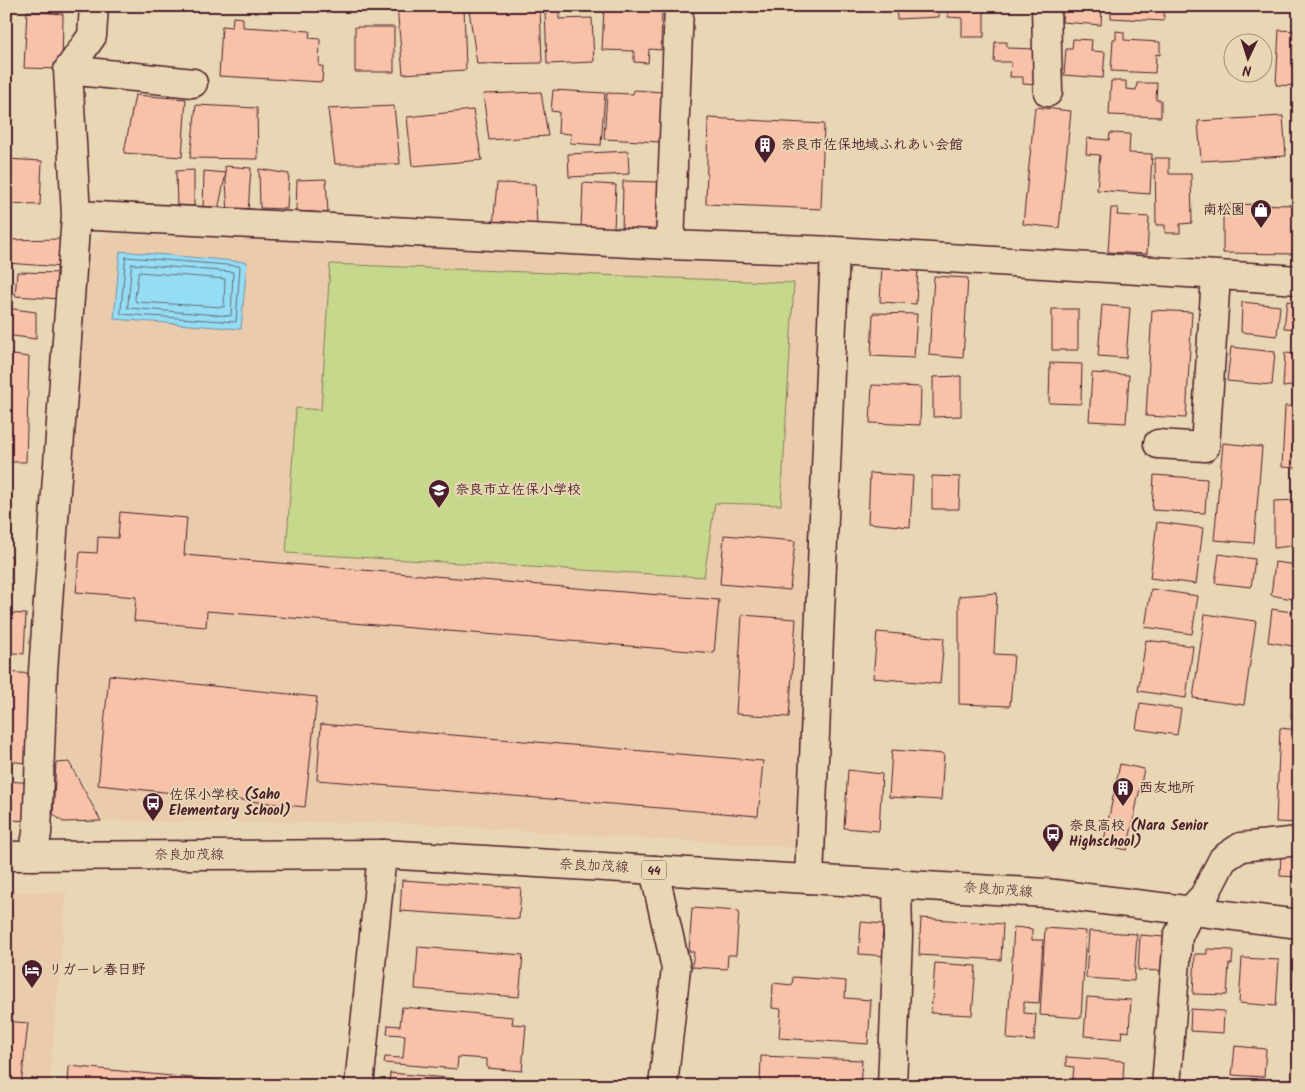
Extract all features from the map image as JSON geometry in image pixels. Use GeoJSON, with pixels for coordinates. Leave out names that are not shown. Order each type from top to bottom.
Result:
{"type":"FeatureCollection","features":[{"type":"Feature","properties":{"kind":"street"},"geometry":{"type":"LineString","coordinates":[[33,856],[37,833],[44,661],[76,214],[68,70],[92,36],[94,6]]}},
{"type":"Feature","properties":{"kind":"street"},"geometry":{"type":"LineString","coordinates":[[670,245],[679,6]]}},
{"type":"Feature","properties":{"kind":"street"},"geometry":{"type":"LineString","coordinates":[[1046,6],[1048,92]]}},
{"type":"Feature","properties":{"kind":"street"},"geometry":{"type":"LineString","coordinates":[[68,70],[193,84]]}},
{"type":"Feature","properties":{"kind":"street"},"geometry":{"type":"LineString","coordinates":[[76,214],[670,245],[835,251],[1299,280]]}},
{"type":"Feature","properties":{"kind":"street"},"geometry":{"type":"LineString","coordinates":[[809,879],[835,251]]}},
{"type":"Feature","properties":{"kind":"street"},"geometry":{"type":"LineString","coordinates":[[1158,444],[1205,447],[1216,276]]}},
{"type":"Feature","properties":{"kind":"street"},"geometry":{"type":"LineString","coordinates":[[1166,1086],[1178,936],[1191,910],[1204,896],[1223,859],[1241,847],[1299,841]]}},
{"type":"Feature","properties":{"kind":"street"},"geometry":{"type":"LineString","coordinates":[[359,1086],[382,854]]}},
{"type":"Feature","properties":{"kind":"street","name":"奈良加茂線"},"geometry":{"type":"LineString","coordinates":[[6,856],[382,854],[1046,893],[1299,924]]}},
{"type":"Feature","properties":{"kind":"street"},"geometry":{"type":"LineString","coordinates":[[654,870],[676,968],[663,1086]]}},
{"type":"Feature","properties":{"kind":"street"},"geometry":{"type":"LineString","coordinates":[[892,1086],[898,937],[897,883]]}},
{"type":"Feature","properties":{"kind":"shaded area","name":"奈良市立佐保小学校"},"geometry":{"type":"Polygon","coordinates":[[[104,233],[822,259],[800,848],[398,823],[103,821],[71,760],[55,760],[78,256],[104,233]]]}},
{"type":"Feature","properties":{"kind":"shaded area","name":"リガーレ春日野"},"geometry":{"type":"Polygon","coordinates":[[[6,892],[67,892],[49,1086],[6,1086],[6,892]]]}},
{"type":"Feature","properties":{"kind":"green space"},"geometry":{"type":"Polygon","coordinates":[[[330,264],[794,283],[781,505],[715,503],[704,577],[286,553],[296,408],[321,410],[330,264]]]}},
{"type":"Feature","properties":{"kind":"water"},"geometry":{"type":"Polygon","coordinates":[[[120,251],[247,262],[241,329],[114,319],[120,251]]]}},
{"type":"Feature","properties":{"kind":"building"},"geometry":{"type":"Polygon","coordinates":[[[397,6],[464,6],[466,70],[403,74],[397,6]]]}},
{"type":"Feature","properties":{"kind":"building"},"geometry":{"type":"Polygon","coordinates":[[[540,6],[542,63],[477,64],[469,10],[540,6]]]}},
{"type":"Feature","properties":{"kind":"building"},"geometry":{"type":"Polygon","coordinates":[[[624,6],[662,6],[661,50],[649,49],[648,63],[634,62],[634,51],[602,50],[604,8],[624,9],[624,6]]]}},
{"type":"Feature","properties":{"kind":"building"},"geometry":{"type":"Polygon","coordinates":[[[896,6],[939,6],[939,17],[897,19],[896,6]]]}},
{"type":"Feature","properties":{"kind":"building"},"geometry":{"type":"Polygon","coordinates":[[[948,6],[984,6],[984,37],[962,37],[962,18],[948,17],[948,6]]]}},
{"type":"Feature","properties":{"kind":"building"},"geometry":{"type":"Polygon","coordinates":[[[1063,6],[1102,6],[1101,25],[1062,22],[1063,6]]]}},
{"type":"Feature","properties":{"kind":"building"},"geometry":{"type":"Polygon","coordinates":[[[1111,6],[1164,6],[1164,21],[1111,18],[1111,6]]]}},
{"type":"Feature","properties":{"kind":"building"},"geometry":{"type":"Polygon","coordinates":[[[545,10],[559,10],[559,19],[592,18],[594,62],[547,64],[545,10]]]}},
{"type":"Feature","properties":{"kind":"building"},"geometry":{"type":"Polygon","coordinates":[[[27,11],[63,14],[62,69],[24,68],[27,11]]]}},
{"type":"Feature","properties":{"kind":"building"},"geometry":{"type":"Polygon","coordinates":[[[233,17],[243,18],[243,27],[310,31],[309,38],[320,39],[319,66],[323,66],[322,82],[219,76],[222,26],[232,27],[233,17]]]}},
{"type":"Feature","properties":{"kind":"building"},"geometry":{"type":"Polygon","coordinates":[[[355,27],[394,27],[394,72],[355,72],[355,27]]]}},
{"type":"Feature","properties":{"kind":"building"},"geometry":{"type":"Polygon","coordinates":[[[1279,30],[1299,31],[1299,86],[1276,85],[1279,30]]]}},
{"type":"Feature","properties":{"kind":"building"},"geometry":{"type":"Polygon","coordinates":[[[1116,31],[1124,32],[1124,40],[1160,42],[1160,55],[1156,54],[1155,73],[1111,71],[1113,39],[1116,39],[1116,31]]]}},
{"type":"Feature","properties":{"kind":"building"},"geometry":{"type":"Polygon","coordinates":[[[1073,39],[1092,40],[1091,51],[1105,52],[1103,78],[1064,75],[1066,49],[1072,49],[1073,39]]]}},
{"type":"Feature","properties":{"kind":"building"},"geometry":{"type":"Polygon","coordinates":[[[995,42],[1007,42],[1007,48],[1037,49],[1036,85],[1023,84],[1023,77],[1010,77],[1011,62],[994,62],[995,42]]]}},
{"type":"Feature","properties":{"kind":"building"},"geometry":{"type":"Polygon","coordinates":[[[1111,81],[1126,81],[1126,89],[1136,90],[1137,83],[1157,83],[1156,100],[1161,100],[1161,117],[1109,115],[1111,81]]]}},
{"type":"Feature","properties":{"kind":"building"},"geometry":{"type":"Polygon","coordinates":[[[553,90],[605,93],[601,145],[570,143],[571,134],[558,133],[559,112],[551,111],[553,90]]]}},
{"type":"Feature","properties":{"kind":"building"},"geometry":{"type":"Polygon","coordinates":[[[634,90],[663,92],[660,142],[604,139],[607,93],[633,94],[634,90]]]}},
{"type":"Feature","properties":{"kind":"building"},"geometry":{"type":"Polygon","coordinates":[[[541,92],[548,136],[489,140],[483,94],[541,92]]]}},
{"type":"Feature","properties":{"kind":"building"},"geometry":{"type":"Polygon","coordinates":[[[135,95],[186,99],[182,157],[124,153],[135,95]]]}},
{"type":"Feature","properties":{"kind":"building"},"geometry":{"type":"Polygon","coordinates":[[[196,105],[257,108],[258,159],[190,158],[196,105]]]}},
{"type":"Feature","properties":{"kind":"building"},"geometry":{"type":"Polygon","coordinates":[[[394,106],[400,164],[335,164],[328,109],[394,106]]]}},
{"type":"Feature","properties":{"kind":"building"},"geometry":{"type":"Polygon","coordinates":[[[1035,107],[1071,111],[1059,228],[1023,224],[1035,107]]]}},
{"type":"Feature","properties":{"kind":"building"},"geometry":{"type":"Polygon","coordinates":[[[473,110],[482,160],[412,166],[407,117],[473,110]]]}},
{"type":"Feature","properties":{"kind":"building"},"geometry":{"type":"Polygon","coordinates":[[[1283,116],[1286,156],[1201,161],[1198,121],[1283,116]]]}},
{"type":"Feature","properties":{"kind":"building","name":"奈良市佐保地域ふれあい会館"},"geometry":{"type":"Polygon","coordinates":[[[708,118],[824,124],[821,209],[706,204],[708,118]]]}},
{"type":"Feature","properties":{"kind":"building"},"geometry":{"type":"Polygon","coordinates":[[[1110,133],[1130,134],[1129,153],[1152,154],[1150,194],[1097,190],[1100,155],[1086,154],[1087,138],[1109,140],[1110,133]]]}},
{"type":"Feature","properties":{"kind":"building"},"geometry":{"type":"Polygon","coordinates":[[[628,151],[629,174],[569,177],[568,154],[628,151]]]}},
{"type":"Feature","properties":{"kind":"building"},"geometry":{"type":"Polygon","coordinates":[[[1155,158],[1169,158],[1169,174],[1191,174],[1192,223],[1180,224],[1180,233],[1165,233],[1165,225],[1156,225],[1155,158]]]}},
{"type":"Feature","properties":{"kind":"building"},"geometry":{"type":"Polygon","coordinates":[[[6,159],[42,161],[40,205],[6,204],[6,159]]]}},
{"type":"Feature","properties":{"kind":"building"},"geometry":{"type":"Polygon","coordinates":[[[225,166],[251,168],[248,213],[228,213],[225,166]]]}},
{"type":"Feature","properties":{"kind":"building"},"geometry":{"type":"Polygon","coordinates":[[[259,169],[289,174],[287,209],[260,208],[259,169]]]}},
{"type":"Feature","properties":{"kind":"building"},"geometry":{"type":"Polygon","coordinates":[[[194,170],[194,209],[177,210],[176,171],[194,170]]]}},
{"type":"Feature","properties":{"kind":"building"},"geometry":{"type":"Polygon","coordinates":[[[204,171],[226,173],[218,210],[203,211],[204,171]]]}},
{"type":"Feature","properties":{"kind":"building"},"geometry":{"type":"Polygon","coordinates":[[[326,179],[328,213],[296,211],[297,180],[326,179]]]}},
{"type":"Feature","properties":{"kind":"building"},"geometry":{"type":"Polygon","coordinates":[[[623,181],[659,182],[658,233],[622,232],[623,181]]]}},
{"type":"Feature","properties":{"kind":"building"},"geometry":{"type":"Polygon","coordinates":[[[497,183],[535,184],[537,226],[493,226],[497,183]]]}},
{"type":"Feature","properties":{"kind":"building"},"geometry":{"type":"Polygon","coordinates":[[[583,183],[616,185],[614,229],[581,228],[583,183]]]}},
{"type":"Feature","properties":{"kind":"building","name":"南松園"},"geometry":{"type":"Polygon","coordinates":[[[1223,204],[1299,205],[1299,254],[1223,253],[1223,204]]]}},
{"type":"Feature","properties":{"kind":"building"},"geometry":{"type":"Polygon","coordinates":[[[1111,208],[1118,208],[1117,215],[1149,217],[1147,254],[1108,252],[1111,208]]]}},
{"type":"Feature","properties":{"kind":"building"},"geometry":{"type":"Polygon","coordinates":[[[63,239],[63,267],[6,263],[6,240],[63,239]]]}},
{"type":"Feature","properties":{"kind":"building"},"geometry":{"type":"Polygon","coordinates":[[[882,266],[918,268],[916,304],[880,302],[882,266]]]}},
{"type":"Feature","properties":{"kind":"building"},"geometry":{"type":"Polygon","coordinates":[[[17,272],[61,273],[61,299],[15,296],[17,272]]]}},
{"type":"Feature","properties":{"kind":"building"},"geometry":{"type":"Polygon","coordinates":[[[934,276],[968,278],[963,358],[929,355],[934,276]]]}},
{"type":"Feature","properties":{"kind":"building"},"geometry":{"type":"Polygon","coordinates":[[[1287,301],[1299,302],[1299,329],[1284,328],[1287,301]]]}},
{"type":"Feature","properties":{"kind":"building"},"geometry":{"type":"Polygon","coordinates":[[[1242,302],[1280,306],[1277,336],[1241,332],[1242,302]]]}},
{"type":"Feature","properties":{"kind":"building"},"geometry":{"type":"Polygon","coordinates":[[[1102,305],[1130,308],[1126,358],[1098,356],[1102,305]]]}},
{"type":"Feature","properties":{"kind":"building"},"geometry":{"type":"Polygon","coordinates":[[[6,308],[36,312],[36,339],[6,335],[6,308]]]}},
{"type":"Feature","properties":{"kind":"building"},"geometry":{"type":"Polygon","coordinates":[[[1052,309],[1078,309],[1078,350],[1052,350],[1052,309]]]}},
{"type":"Feature","properties":{"kind":"building"},"geometry":{"type":"Polygon","coordinates":[[[1152,310],[1192,312],[1186,418],[1146,416],[1152,310]]]}},
{"type":"Feature","properties":{"kind":"building"},"geometry":{"type":"Polygon","coordinates":[[[873,313],[917,314],[914,358],[871,356],[873,313]]]}},
{"type":"Feature","properties":{"kind":"building"},"geometry":{"type":"Polygon","coordinates":[[[1231,347],[1275,352],[1272,385],[1227,381],[1231,347]]]}},
{"type":"Feature","properties":{"kind":"building"},"geometry":{"type":"Polygon","coordinates":[[[1285,353],[1299,354],[1299,385],[1283,387],[1285,353]]]}},
{"type":"Feature","properties":{"kind":"building"},"geometry":{"type":"Polygon","coordinates":[[[6,354],[29,357],[26,462],[6,462],[6,354]]]}},
{"type":"Feature","properties":{"kind":"building"},"geometry":{"type":"Polygon","coordinates":[[[1050,363],[1082,364],[1081,404],[1049,403],[1050,363]]]}},
{"type":"Feature","properties":{"kind":"building"},"geometry":{"type":"Polygon","coordinates":[[[1092,373],[1129,375],[1126,423],[1089,421],[1092,373]]]}},
{"type":"Feature","properties":{"kind":"building"},"geometry":{"type":"Polygon","coordinates":[[[961,376],[961,416],[933,417],[933,377],[961,376]]]}},
{"type":"Feature","properties":{"kind":"building"},"geometry":{"type":"Polygon","coordinates":[[[872,385],[921,387],[920,425],[870,423],[872,385]]]}},
{"type":"Feature","properties":{"kind":"building"},"geometry":{"type":"Polygon","coordinates":[[[1285,406],[1299,407],[1299,468],[1282,467],[1285,406]]]}},
{"type":"Feature","properties":{"kind":"building"},"geometry":{"type":"Polygon","coordinates":[[[1223,443],[1262,447],[1254,543],[1214,540],[1223,443]]]}},
{"type":"Feature","properties":{"kind":"building"},"geometry":{"type":"Polygon","coordinates":[[[870,473],[913,476],[910,527],[868,523],[870,473]]]}},
{"type":"Feature","properties":{"kind":"building"},"geometry":{"type":"Polygon","coordinates":[[[1154,475],[1207,479],[1205,513],[1152,510],[1154,475]]]}},
{"type":"Feature","properties":{"kind":"building"},"geometry":{"type":"Polygon","coordinates":[[[932,476],[960,477],[959,509],[932,509],[932,476]]]}},
{"type":"Feature","properties":{"kind":"building"},"geometry":{"type":"Polygon","coordinates":[[[1296,500],[1291,546],[1274,548],[1274,501],[1296,500]]]}},
{"type":"Feature","properties":{"kind":"building"},"geometry":{"type":"Polygon","coordinates":[[[120,512],[187,518],[184,555],[719,600],[714,653],[207,611],[206,627],[134,621],[136,597],[76,592],[80,552],[97,553],[98,537],[118,538],[120,512]]]}},
{"type":"Feature","properties":{"kind":"building"},"geometry":{"type":"Polygon","coordinates":[[[1157,522],[1203,528],[1196,584],[1150,578],[1157,522]]]}},
{"type":"Feature","properties":{"kind":"building"},"geometry":{"type":"Polygon","coordinates":[[[724,535],[795,541],[790,590],[720,584],[724,535]]]}},
{"type":"Feature","properties":{"kind":"building"},"geometry":{"type":"Polygon","coordinates":[[[1219,554],[1255,559],[1251,587],[1215,583],[1219,554]]]}},
{"type":"Feature","properties":{"kind":"building"},"geometry":{"type":"Polygon","coordinates":[[[6,555],[12,556],[8,605],[6,605],[6,555]]]}},
{"type":"Feature","properties":{"kind":"building"},"geometry":{"type":"Polygon","coordinates":[[[1275,562],[1297,565],[1292,599],[1271,595],[1275,562]]]}},
{"type":"Feature","properties":{"kind":"building"},"geometry":{"type":"Polygon","coordinates":[[[1151,589],[1198,596],[1192,634],[1145,627],[1151,589]]]}},
{"type":"Feature","properties":{"kind":"building"},"geometry":{"type":"Polygon","coordinates":[[[997,593],[994,654],[1014,655],[1010,706],[959,704],[959,596],[997,593]]]}},
{"type":"Feature","properties":{"kind":"building"},"geometry":{"type":"Polygon","coordinates":[[[1272,609],[1298,613],[1293,646],[1268,642],[1272,609]]]}},
{"type":"Feature","properties":{"kind":"building"},"geometry":{"type":"Polygon","coordinates":[[[6,613],[26,614],[24,654],[6,652],[6,613]]]}},
{"type":"Feature","properties":{"kind":"building"},"geometry":{"type":"Polygon","coordinates":[[[1205,614],[1256,621],[1244,705],[1193,698],[1205,614]]]}},
{"type":"Feature","properties":{"kind":"building"},"geometry":{"type":"Polygon","coordinates":[[[742,615],[796,619],[789,717],[736,714],[742,615]]]}},
{"type":"Feature","properties":{"kind":"building"},"geometry":{"type":"Polygon","coordinates":[[[877,632],[944,638],[940,684],[873,678],[877,632]]]}},
{"type":"Feature","properties":{"kind":"building"},"geometry":{"type":"Polygon","coordinates":[[[1146,640],[1193,646],[1186,698],[1138,691],[1146,640]]]}},
{"type":"Feature","properties":{"kind":"building"},"geometry":{"type":"Polygon","coordinates":[[[1292,655],[1299,655],[1299,720],[1291,719],[1292,655]]]}},
{"type":"Feature","properties":{"kind":"building"},"geometry":{"type":"Polygon","coordinates":[[[6,672],[33,674],[27,763],[6,761],[6,672]]]}},
{"type":"Feature","properties":{"kind":"building"},"geometry":{"type":"Polygon","coordinates":[[[109,675],[317,697],[305,807],[98,785],[109,675]]]}},
{"type":"Feature","properties":{"kind":"building"},"geometry":{"type":"Polygon","coordinates":[[[1140,703],[1181,709],[1177,735],[1136,729],[1140,703]]]}},
{"type":"Feature","properties":{"kind":"building"},"geometry":{"type":"Polygon","coordinates":[[[321,724],[763,761],[758,816],[317,780],[321,724]]]}},
{"type":"Feature","properties":{"kind":"building"},"geometry":{"type":"Polygon","coordinates":[[[1280,728],[1299,730],[1299,823],[1276,822],[1280,728]]]}},
{"type":"Feature","properties":{"kind":"building"},"geometry":{"type":"Polygon","coordinates":[[[892,750],[944,754],[941,800],[889,797],[892,750]]]}},
{"type":"Feature","properties":{"kind":"building"},"geometry":{"type":"Polygon","coordinates":[[[69,762],[101,821],[63,822],[53,814],[56,763],[69,762]]]}},
{"type":"Feature","properties":{"kind":"building","name":"西友地所"},"geometry":{"type":"Polygon","coordinates":[[[1120,764],[1144,769],[1127,850],[1103,845],[1120,764]]]}},
{"type":"Feature","properties":{"kind":"building"},"geometry":{"type":"Polygon","coordinates":[[[848,770],[882,774],[879,831],[844,828],[848,770]]]}},
{"type":"Feature","properties":{"kind":"building"},"geometry":{"type":"Polygon","coordinates":[[[6,781],[35,783],[33,821],[8,820],[6,781]]]}},
{"type":"Feature","properties":{"kind":"building"},"geometry":{"type":"Polygon","coordinates":[[[1281,852],[1299,853],[1299,877],[1280,876],[1281,852]]]}},
{"type":"Feature","properties":{"kind":"building"},"geometry":{"type":"Polygon","coordinates":[[[402,880],[521,888],[519,919],[400,911],[402,880]]]}},
{"type":"Feature","properties":{"kind":"building"},"geometry":{"type":"Polygon","coordinates":[[[692,908],[739,911],[736,955],[728,955],[727,969],[692,967],[694,952],[689,952],[692,908]]]}},
{"type":"Feature","properties":{"kind":"building"},"geometry":{"type":"Polygon","coordinates":[[[921,918],[1003,924],[1001,960],[919,955],[921,918]]]}},
{"type":"Feature","properties":{"kind":"building"},"geometry":{"type":"Polygon","coordinates":[[[861,922],[884,924],[882,939],[886,939],[885,956],[859,954],[861,922]]]}},
{"type":"Feature","properties":{"kind":"building"},"geometry":{"type":"Polygon","coordinates":[[[1014,927],[1032,929],[1032,940],[1043,940],[1039,1003],[1024,1002],[1024,1013],[1036,1014],[1034,1041],[1007,1039],[1014,927]]]}},
{"type":"Feature","properties":{"kind":"building"},"geometry":{"type":"Polygon","coordinates":[[[1045,928],[1086,931],[1081,1018],[1040,1015],[1045,928]]]}},
{"type":"Feature","properties":{"kind":"building"},"geometry":{"type":"Polygon","coordinates":[[[1089,931],[1137,934],[1134,981],[1086,978],[1089,931]]]}},
{"type":"Feature","properties":{"kind":"building"},"geometry":{"type":"Polygon","coordinates":[[[1140,935],[1165,937],[1163,971],[1138,970],[1140,935]]]}},
{"type":"Feature","properties":{"kind":"building"},"geometry":{"type":"Polygon","coordinates":[[[418,947],[523,955],[519,997],[415,989],[418,947]]]}},
{"type":"Feature","properties":{"kind":"building"},"geometry":{"type":"Polygon","coordinates":[[[1207,949],[1233,950],[1232,964],[1229,964],[1227,995],[1193,994],[1195,954],[1207,954],[1207,949]]]}},
{"type":"Feature","properties":{"kind":"building"},"geometry":{"type":"Polygon","coordinates":[[[1242,958],[1279,960],[1276,1006],[1239,1003],[1242,958]]]}},
{"type":"Feature","properties":{"kind":"building"},"geometry":{"type":"Polygon","coordinates":[[[935,963],[976,966],[972,1015],[931,1013],[935,963]]]}},
{"type":"Feature","properties":{"kind":"building"},"geometry":{"type":"Polygon","coordinates":[[[1294,963],[1299,964],[1299,1013],[1291,1012],[1294,963]]]}},
{"type":"Feature","properties":{"kind":"building"},"geometry":{"type":"Polygon","coordinates":[[[793,977],[846,981],[845,998],[871,1000],[868,1044],[779,1038],[781,1009],[772,1008],[773,983],[792,985],[793,977]]]}},
{"type":"Feature","properties":{"kind":"building"},"geometry":{"type":"Polygon","coordinates":[[[1087,997],[1131,1000],[1129,1032],[1122,1031],[1121,1039],[1084,1036],[1087,997]]]}},
{"type":"Feature","properties":{"kind":"building"},"geometry":{"type":"Polygon","coordinates":[[[402,1007],[513,1017],[512,1024],[526,1025],[522,1071],[487,1068],[487,1059],[458,1057],[457,1069],[384,1063],[385,1057],[403,1058],[405,1035],[387,1034],[388,1025],[400,1026],[402,1007]]]}},
{"type":"Feature","properties":{"kind":"building"},"geometry":{"type":"Polygon","coordinates":[[[1191,1009],[1224,1011],[1223,1033],[1190,1031],[1191,1009]]]}},
{"type":"Feature","properties":{"kind":"building"},"geometry":{"type":"Polygon","coordinates":[[[6,1021],[28,1023],[21,1086],[6,1086],[6,1021]]]}},
{"type":"Feature","properties":{"kind":"building"},"geometry":{"type":"Polygon","coordinates":[[[1235,1046],[1266,1049],[1264,1077],[1232,1075],[1235,1046]]]}},
{"type":"Feature","properties":{"kind":"building"},"geometry":{"type":"Polygon","coordinates":[[[761,1056],[862,1060],[860,1086],[760,1084],[761,1056]]]}},
{"type":"Feature","properties":{"kind":"building"},"geometry":{"type":"Polygon","coordinates":[[[1066,1057],[1124,1061],[1123,1078],[1140,1080],[1140,1086],[1072,1086],[1074,1067],[1066,1066],[1066,1057]]]}},
{"type":"Feature","properties":{"kind":"building"},"geometry":{"type":"Polygon","coordinates":[[[69,1066],[274,1086],[68,1086],[69,1066]]]}},
{"type":"Feature","properties":{"kind":"building"},"geometry":{"type":"Polygon","coordinates":[[[390,1073],[459,1079],[458,1086],[389,1084],[390,1073]]]}},
{"type":"Feature","properties":{"kind":"place","name":"奈良市佐保地域ふれあい会館"},"geometry":{"type":"Point","coordinates":[765,164]}},
{"type":"Feature","properties":{"kind":"place","name":"南松園"},"geometry":{"type":"Point","coordinates":[1261,229]}},
{"type":"Feature","properties":{"kind":"place","name":"奈良市立佐保小学校"},"geometry":{"type":"Point","coordinates":[439,509]}},
{"type":"Feature","properties":{"kind":"place","name":"西友地所"},"geometry":{"type":"Point","coordinates":[1123,807]}},
{"type":"Feature","properties":{"kind":"place","name":"佐保小学校 (Saho Elementary School)"},"geometry":{"type":"Point","coordinates":[153,822]}},
{"type":"Feature","properties":{"kind":"place","name":"奈良高校 (Nara Senior Highschool)"},"geometry":{"type":"Point","coordinates":[1053,853]}},
{"type":"Feature","properties":{"kind":"place","name":"リガーレ春日野"},"geometry":{"type":"Point","coordinates":[32,989]}}]}
